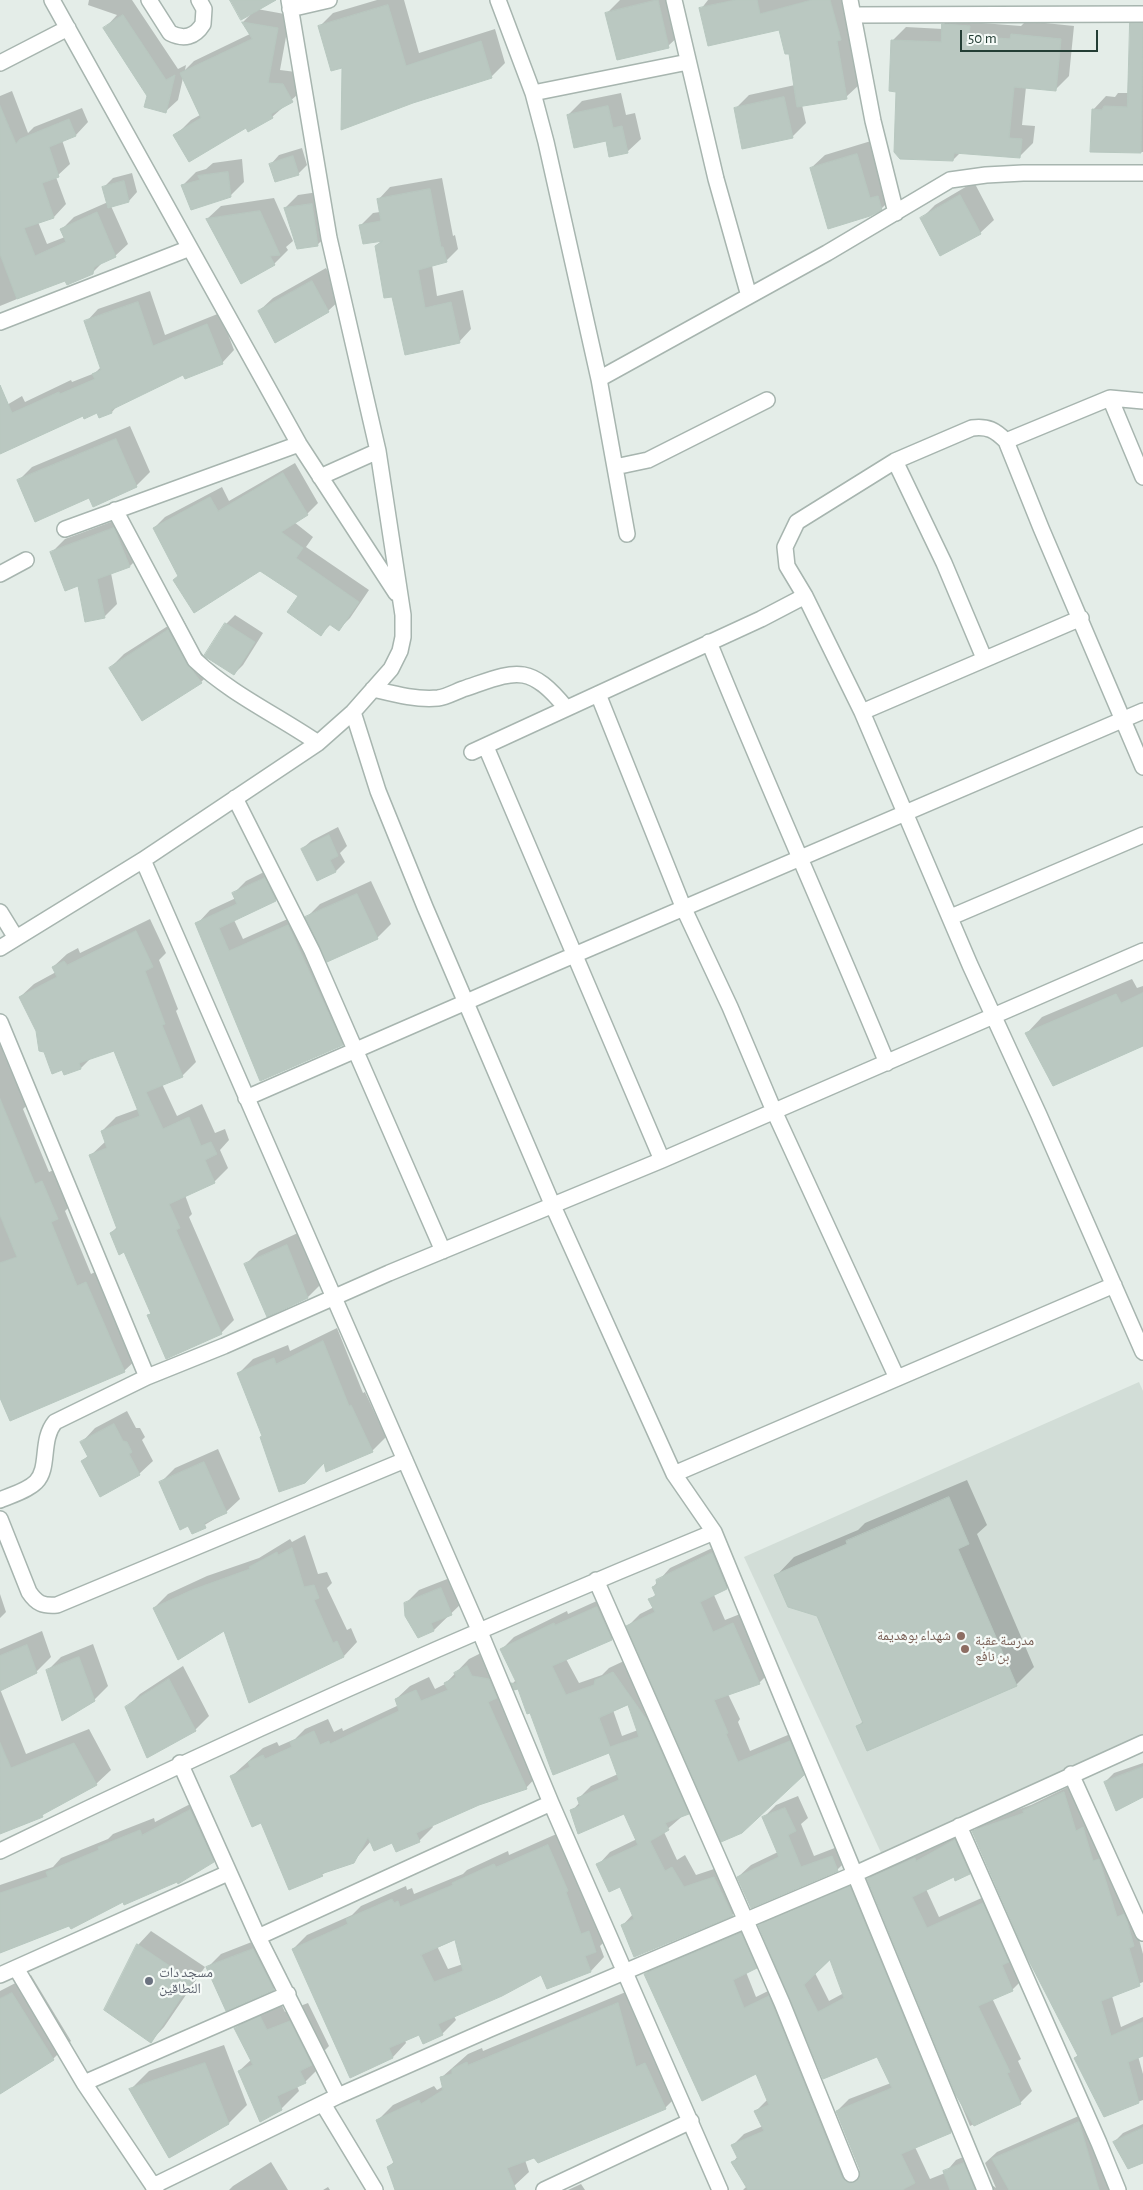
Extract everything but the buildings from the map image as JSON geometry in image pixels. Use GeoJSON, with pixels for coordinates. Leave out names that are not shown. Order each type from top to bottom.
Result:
{"type":"FeatureCollection","features":[{"type":"Feature","properties":{"kind":"street"},"geometry":{"type":"LineString","coordinates":[[52,0],[300,444],[398,596]]}},
{"type":"Feature","properties":{"kind":"street"},"geometry":{"type":"LineString","coordinates":[[149,0],[164,27],[177,36],[185,37],[192,36],[203,24],[204,8],[199,0]]}},
{"type":"Feature","properties":{"kind":"street"},"geometry":{"type":"LineString","coordinates":[[0,948],[142,860],[318,743],[353,712],[391,669],[400,651],[403,637],[403,615],[398,596],[378,451],[329,238],[290,4],[329,0]]}},
{"type":"Feature","properties":{"kind":"street"},"geometry":{"type":"LineString","coordinates":[[498,0],[533,93],[599,379],[627,534]]}},
{"type":"Feature","properties":{"kind":"street"},"geometry":{"type":"LineString","coordinates":[[674,0],[716,179],[748,296]]}},
{"type":"Feature","properties":{"kind":"street"},"geometry":{"type":"LineString","coordinates":[[896,213],[873,121],[852,7],[1143,14]]}},
{"type":"Feature","properties":{"kind":"street"},"geometry":{"type":"LineString","coordinates":[[0,63],[68,28]]}},
{"type":"Feature","properties":{"kind":"street"},"geometry":{"type":"LineString","coordinates":[[533,93],[688,62]]}},
{"type":"Feature","properties":{"kind":"street"},"geometry":{"type":"LineString","coordinates":[[599,379],[896,213],[950,180],[986,175],[1023,173],[1143,173]]}},
{"type":"Feature","properties":{"kind":"street"},"geometry":{"type":"LineString","coordinates":[[0,322],[190,248]]}},
{"type":"Feature","properties":{"kind":"street"},"geometry":{"type":"LineString","coordinates":[[1006,441],[1110,398],[1143,401]]}},
{"type":"Feature","properties":{"kind":"street"},"geometry":{"type":"LineString","coordinates":[[1110,398],[1143,477]]}},
{"type":"Feature","properties":{"kind":"street"},"geometry":{"type":"LineString","coordinates":[[615,467],[648,460],[767,400]]}},
{"type":"Feature","properties":{"kind":"street"},"geometry":{"type":"LineString","coordinates":[[1142,1348],[993,1016],[862,712],[805,596],[787,566],[785,547],[797,522],[895,461],[972,428],[986,426],[996,431],[1006,441],[1143,767]]}},
{"type":"Feature","properties":{"kind":"street"},"geometry":{"type":"LineString","coordinates":[[65,529],[300,444]]}},
{"type":"Feature","properties":{"kind":"street"},"geometry":{"type":"LineString","coordinates":[[320,477],[378,451]]}},
{"type":"Feature","properties":{"kind":"street"},"geometry":{"type":"LineString","coordinates":[[895,461],[944,562],[984,658]]}},
{"type":"Feature","properties":{"kind":"street"},"geometry":{"type":"LineString","coordinates":[[115,510],[195,660],[214,678],[237,694],[318,743]]}},
{"type":"Feature","properties":{"kind":"street"},"geometry":{"type":"LineString","coordinates":[[0,574],[26,560]]}},
{"type":"Feature","properties":{"kind":"street"},"geometry":{"type":"LineString","coordinates":[[662,1160],[575,955],[479,750],[761,619],[805,596]]}},
{"type":"Feature","properties":{"kind":"street"},"geometry":{"type":"LineString","coordinates":[[862,712],[984,658],[1081,618]]}},
{"type":"Feature","properties":{"kind":"street"},"geometry":{"type":"LineString","coordinates":[[709,642],[753,751],[887,1063]]}},
{"type":"Feature","properties":{"kind":"street"},"geometry":{"type":"LineString","coordinates":[[373,689],[413,698],[439,698],[513,672],[531,676],[551,689],[566,708]]}},
{"type":"Feature","properties":{"kind":"street"},"geometry":{"type":"LineString","coordinates":[[598,694],[684,909],[730,1007],[774,1111],[897,1378]]}},
{"type":"Feature","properties":{"kind":"street"},"geometry":{"type":"LineString","coordinates":[[246,1098],[1143,711]]}},
{"type":"Feature","properties":{"kind":"street"},"geometry":{"type":"LineString","coordinates":[[353,712],[378,791],[466,1004],[553,1206],[674,1474],[714,1532],[985,2190]]}},
{"type":"Feature","properties":{"kind":"street"},"geometry":{"type":"LineString","coordinates":[[235,798],[312,951],[358,1050],[443,1250]]}},
{"type":"Feature","properties":{"kind":"street"},"geometry":{"type":"LineString","coordinates":[[951,917],[1143,835]]}},
{"type":"Feature","properties":{"kind":"street"},"geometry":{"type":"LineString","coordinates":[[142,860],[480,1632],[551,1803],[720,2190]]}},
{"type":"Feature","properties":{"kind":"street"},"geometry":{"type":"LineString","coordinates":[[0,912],[16,938]]}},
{"type":"Feature","properties":{"kind":"street"},"geometry":{"type":"LineString","coordinates":[[0,1500],[37,1482],[43,1470],[48,1430],[55,1422],[147,1377],[224,1346],[443,1250],[662,1160],[1143,951]]}},
{"type":"Feature","properties":{"kind":"street"},"geometry":{"type":"LineString","coordinates":[[0,1022],[147,1377]]}},
{"type":"Feature","properties":{"kind":"street"},"geometry":{"type":"LineString","coordinates":[[674,1474],[1114,1285]]}},
{"type":"Feature","properties":{"kind":"street"},"geometry":{"type":"LineString","coordinates":[[0,1519],[29,1592],[35,1602],[44,1606],[57,1605],[405,1460]]}},
{"type":"Feature","properties":{"kind":"street"},"geometry":{"type":"LineString","coordinates":[[0,1851],[180,1763],[596,1580],[714,1532]]}},
{"type":"Feature","properties":{"kind":"street"},"geometry":{"type":"LineString","coordinates":[[596,1580],[746,1921],[851,2174]]}},
{"type":"Feature","properties":{"kind":"street"},"geometry":{"type":"LineString","coordinates":[[16,1968],[84,2083],[155,2188],[338,2096],[855,1874],[1143,1743]]}},
{"type":"Feature","properties":{"kind":"street"},"geometry":{"type":"LineString","coordinates":[[180,1763],[258,1937],[338,2096]]}},
{"type":"Feature","properties":{"kind":"street"},"geometry":{"type":"LineString","coordinates":[[1072,1774],[1143,1933]]}},
{"type":"Feature","properties":{"kind":"street"},"geometry":{"type":"LineString","coordinates":[[258,1937],[551,1803]]}},
{"type":"Feature","properties":{"kind":"street"},"geometry":{"type":"LineString","coordinates":[[959,1826],[1118,2190]]}},
{"type":"Feature","properties":{"kind":"street"},"geometry":{"type":"LineString","coordinates":[[0,1975],[228,1873]]}},
{"type":"Feature","properties":{"kind":"street"},"geometry":{"type":"LineString","coordinates":[[84,2083],[288,1994]]}},
{"type":"Feature","properties":{"kind":"street"},"geometry":{"type":"LineString","coordinates":[[323,2104],[375,2190]]}},
{"type":"Feature","properties":{"kind":"street"},"geometry":{"type":"LineString","coordinates":[[544,2190],[575,2184],[690,2121]]}},
{"type":"Feature","properties":{"kind":"shaded area","name":"مدرسة عقبة بن نافع"},"geometry":{"type":"Polygon","coordinates":[[[1139,1382],[1143,1391],[1143,1740],[883,1857],[744,1557],[1139,1382]]]}},
{"type":"Feature","properties":{"kind":"place","name":"شهداء بوهديمة"},"geometry":{"type":"Point","coordinates":[961,1636]}},
{"type":"Feature","properties":{"kind":"place","name":"مدرسة عقبة بن نافع"},"geometry":{"type":"Point","coordinates":[965,1649]}},
{"type":"Feature","properties":{"kind":"place","name":"مسجد دات النطاقين"},"geometry":{"type":"Point","coordinates":[149,1981]}}]}
